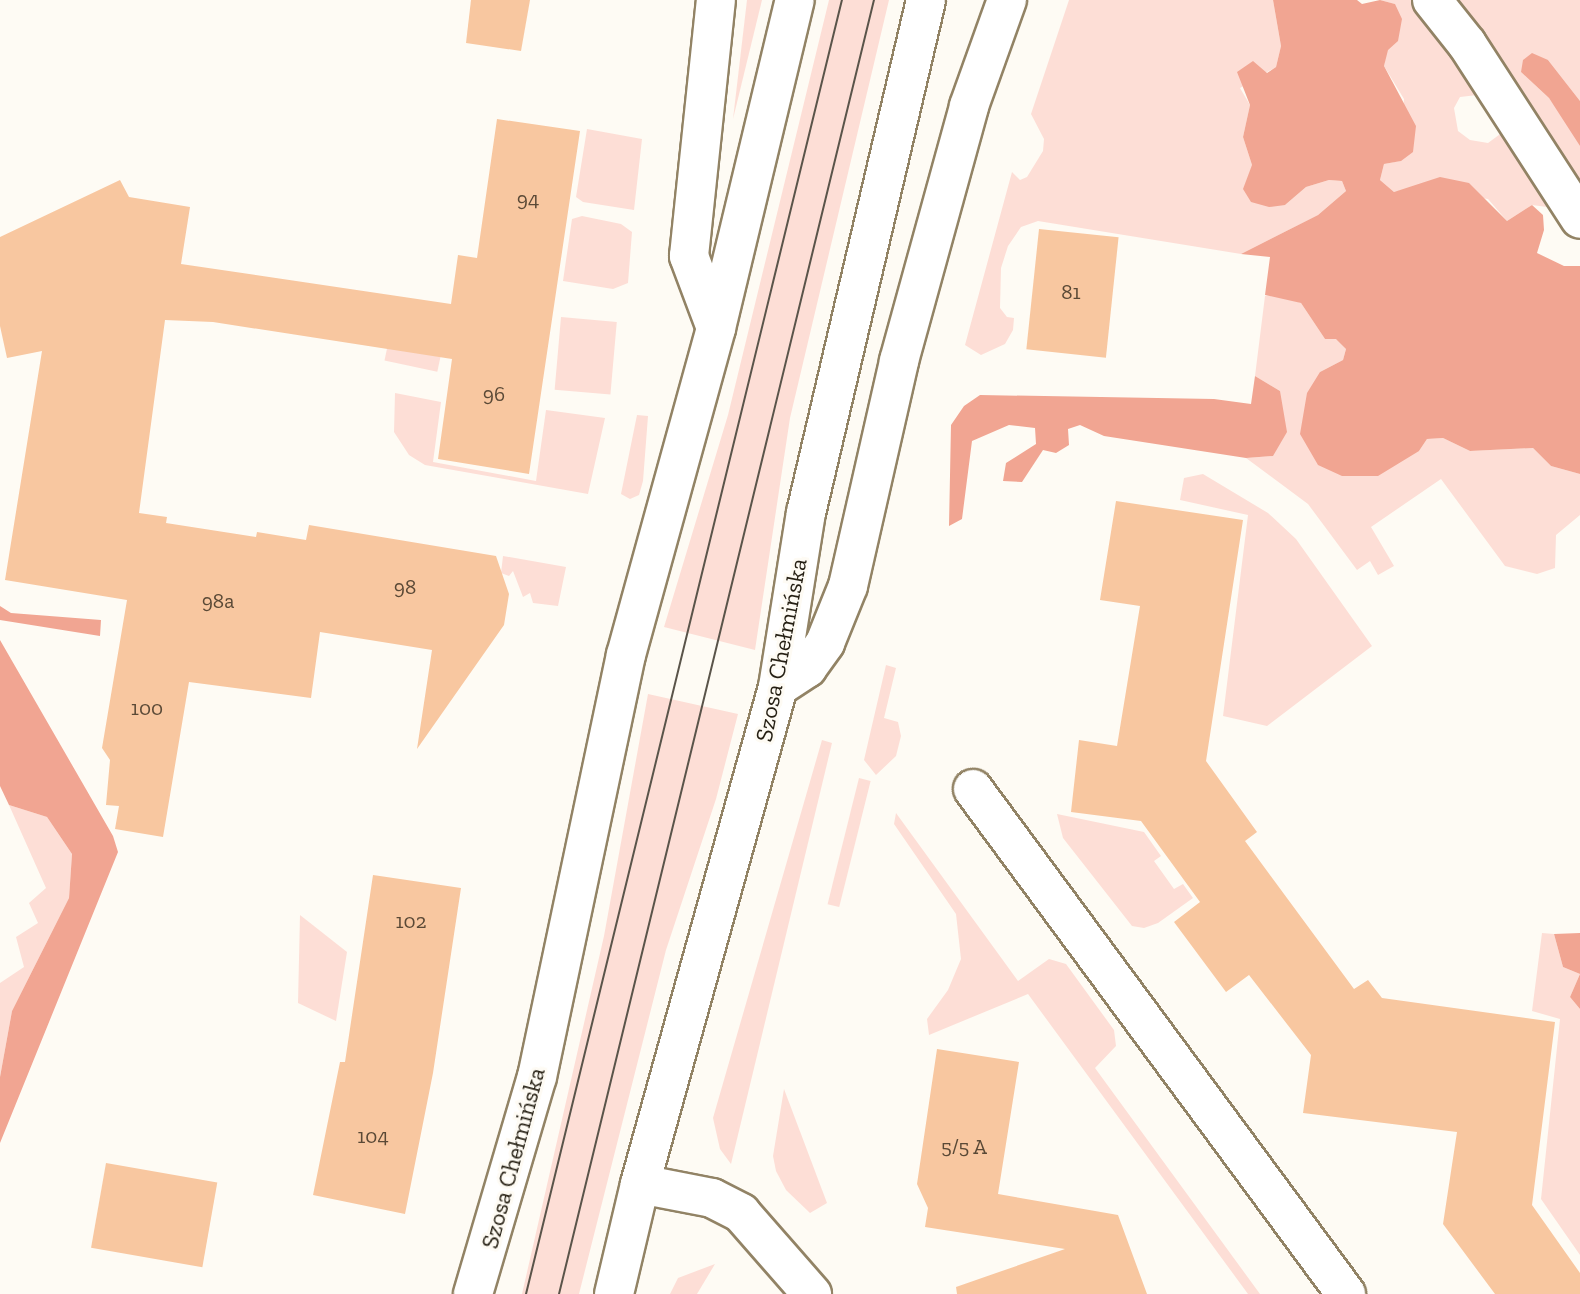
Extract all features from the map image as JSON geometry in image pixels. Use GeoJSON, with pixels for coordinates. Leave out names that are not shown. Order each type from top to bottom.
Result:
{"type":"FeatureCollection","features":[{"type":"Feature","properties":{"kind":"main road"},"geometry":{"type":"LineString","coordinates":[[716,0],[689,256],[716,328]]}},
{"type":"Feature","properties":{"kind":"main road","name":"Szosa Chełmińska"},"geometry":{"type":"LineString","coordinates":[[473,1294],[537,1077],[626,655],[716,328],[795,0]]}},
{"type":"Feature","properties":{"kind":"main road","name":"Szosa Chełmińska"},"geometry":{"type":"LineString","coordinates":[[614,1294],[640,1184],[778,687],[806,513],[926,0]]}},
{"type":"Feature","properties":{"kind":"main road"},"geometry":{"type":"LineString","coordinates":[[778,687],[807,668],[825,643],[848,586],[899,361],[969,106],[1007,0]]}},
{"type":"Feature","properties":{"kind":"main road"},"geometry":{"type":"LineString","coordinates":[[1433,0],[1467,44],[1580,219]]}},
{"type":"Feature","properties":{"kind":"main road"},"geometry":{"type":"LineString","coordinates":[[973,789],[1346,1294]]}},
{"type":"Feature","properties":{"kind":"main road"},"geometry":{"type":"LineString","coordinates":[[640,1184],[712,1198],[741,1213],[812,1294]]}},
{"type":"Feature","properties":{"kind":"shaded area"},"geometry":{"type":"Polygon","coordinates":[[[747,0],[762,0],[733,119],[747,0]]]}},
{"type":"Feature","properties":{"kind":"shaded area"},"geometry":{"type":"Polygon","coordinates":[[[829,0],[889,0],[790,418],[755,650],[664,627],[728,415],[829,0]]]}},
{"type":"Feature","properties":{"kind":"shaded area"},"geometry":{"type":"Polygon","coordinates":[[[1069,0],[1273,0],[1281,46],[1276,67],[1240,88],[1250,105],[1243,137],[1252,165],[1285,205],[1306,187],[1329,180],[1342,181],[1346,191],[1318,215],[1241,254],[1038,221],[1021,227],[1008,246],[1001,268],[1000,308],[1007,317],[1014,318],[1013,330],[1005,344],[981,355],[965,345],[1012,172],[1020,180],[1027,177],[1043,151],[1044,139],[1031,114],[1069,0]]]}},
{"type":"Feature","properties":{"kind":"shaded area"},"geometry":{"type":"Polygon","coordinates":[[[1273,0],[1357,0],[1362,4],[1380,0],[1395,4],[1402,19],[1398,41],[1388,50],[1384,66],[1416,126],[1413,152],[1401,161],[1384,164],[1380,180],[1394,192],[1440,177],[1469,183],[1507,221],[1532,205],[1543,215],[1544,230],[1537,253],[1564,266],[1580,266],[1580,474],[1551,466],[1533,448],[1470,451],[1443,438],[1427,439],[1419,451],[1378,476],[1342,476],[1318,465],[1300,434],[1307,393],[1320,372],[1343,360],[1346,349],[1336,339],[1325,339],[1301,303],[1265,295],[1270,257],[1241,254],[1318,215],[1346,191],[1342,181],[1329,180],[1306,187],[1285,205],[1269,207],[1251,202],[1243,189],[1252,165],[1243,137],[1250,105],[1237,72],[1253,61],[1267,73],[1276,67],[1281,46],[1273,0]]]}},
{"type":"Feature","properties":{"kind":"shaded area"},"geometry":{"type":"Polygon","coordinates":[[[1380,0],[1413,0],[1477,95],[1460,97],[1454,108],[1458,131],[1470,140],[1488,143],[1503,132],[1547,207],[1532,205],[1507,221],[1488,199],[1412,188],[1394,192],[1380,180],[1384,164],[1400,161],[1404,99],[1384,66],[1395,4],[1380,0]]]}},
{"type":"Feature","properties":{"kind":"shaded area"},"geometry":{"type":"Polygon","coordinates":[[[1453,0],[1580,0],[1580,101],[1548,60],[1521,72],[1549,98],[1575,134],[1580,146],[1580,187],[1453,0]]]}},
{"type":"Feature","properties":{"kind":"shaded area"},"geometry":{"type":"Polygon","coordinates":[[[1532,53],[1548,60],[1580,101],[1580,146],[1549,98],[1521,72],[1523,60],[1532,53]]]}},
{"type":"Feature","properties":{"kind":"shaded area"},"geometry":{"type":"Polygon","coordinates":[[[587,129],[642,139],[634,210],[583,202],[576,197],[587,129]]]}},
{"type":"Feature","properties":{"kind":"shaded area"},"geometry":{"type":"Polygon","coordinates":[[[582,216],[621,224],[632,232],[628,283],[613,289],[563,281],[572,219],[582,216]]]}},
{"type":"Feature","properties":{"kind":"shaded area"},"geometry":{"type":"Polygon","coordinates":[[[1279,295],[1301,303],[1325,339],[1336,338],[1346,349],[1343,360],[1320,372],[1419,451],[1427,439],[1443,438],[1470,451],[1533,448],[1551,466],[1580,474],[1580,515],[1556,535],[1555,568],[1537,574],[1505,566],[1441,479],[1371,527],[1394,566],[1378,575],[1370,561],[1357,570],[1308,504],[1246,458],[1273,456],[1280,391],[1255,376],[1265,296],[1279,295]]]}},
{"type":"Feature","properties":{"kind":"shaded area"},"geometry":{"type":"Polygon","coordinates":[[[398,297],[451,308],[437,372],[384,361],[398,297]]]}},
{"type":"Feature","properties":{"kind":"shaded area"},"geometry":{"type":"Polygon","coordinates":[[[561,317],[617,322],[610,395],[555,390],[561,317]]]}},
{"type":"Feature","properties":{"kind":"shaded area"},"geometry":{"type":"Polygon","coordinates":[[[1255,376],[1280,391],[1287,432],[1273,456],[1246,458],[1104,436],[1080,425],[1068,429],[1069,445],[1056,453],[1043,450],[1022,482],[1003,481],[1006,463],[1036,444],[1035,428],[1009,425],[972,441],[962,519],[949,526],[951,425],[964,406],[980,395],[1214,399],[1251,404],[1255,376]]]}},
{"type":"Feature","properties":{"kind":"shaded area"},"geometry":{"type":"Polygon","coordinates":[[[395,393],[441,402],[433,462],[536,481],[546,410],[605,418],[588,494],[425,465],[409,455],[394,432],[395,393]]]}},
{"type":"Feature","properties":{"kind":"shaded area"},"geometry":{"type":"Polygon","coordinates":[[[637,415],[648,416],[643,481],[639,495],[630,499],[621,494],[637,415]]]}},
{"type":"Feature","properties":{"kind":"shaded area"},"geometry":{"type":"Polygon","coordinates":[[[1203,474],[1268,513],[1296,539],[1372,646],[1267,726],[1223,716],[1248,515],[1180,500],[1184,478],[1203,474]]]}},
{"type":"Feature","properties":{"kind":"shaded area"},"geometry":{"type":"Polygon","coordinates":[[[503,556],[566,567],[558,606],[533,603],[530,593],[523,597],[513,571],[509,576],[501,573],[503,556]]]}},
{"type":"Feature","properties":{"kind":"shaded area"},"geometry":{"type":"Polygon","coordinates":[[[0,606],[11,613],[101,620],[100,636],[0,620],[0,606]]]}},
{"type":"Feature","properties":{"kind":"shaded area"},"geometry":{"type":"Polygon","coordinates":[[[0,640],[113,836],[118,852],[0,1143],[0,1077],[12,1011],[69,898],[72,854],[47,817],[9,805],[0,786],[0,640]]]}},
{"type":"Feature","properties":{"kind":"shaded area"},"geometry":{"type":"Polygon","coordinates":[[[886,665],[896,668],[884,718],[898,722],[901,736],[896,756],[876,775],[864,760],[886,665]]]}},
{"type":"Feature","properties":{"kind":"shaded area"},"geometry":{"type":"Polygon","coordinates":[[[648,694],[738,714],[716,799],[666,950],[579,1294],[522,1294],[604,936],[648,694]]]}},
{"type":"Feature","properties":{"kind":"shaded area"},"geometry":{"type":"Polygon","coordinates":[[[822,740],[832,743],[731,1164],[720,1149],[713,1118],[822,740]]]}},
{"type":"Feature","properties":{"kind":"shaded area"},"geometry":{"type":"Polygon","coordinates":[[[859,778],[871,781],[839,907],[828,904],[859,778]]]}},
{"type":"Feature","properties":{"kind":"shaded area"},"geometry":{"type":"Polygon","coordinates":[[[9,805],[47,817],[72,854],[69,898],[12,1011],[0,1077],[0,983],[24,967],[16,937],[38,923],[29,903],[46,888],[9,805]]]}},
{"type":"Feature","properties":{"kind":"shaded area"},"geometry":{"type":"Polygon","coordinates":[[[896,813],[1018,981],[1049,959],[1066,964],[1114,1030],[1116,1046],[1095,1068],[1260,1294],[1248,1294],[1028,994],[929,1035],[927,1019],[948,990],[961,959],[956,914],[894,824],[896,813]]]}},
{"type":"Feature","properties":{"kind":"shaded area"},"geometry":{"type":"Polygon","coordinates":[[[1057,814],[1144,832],[1161,856],[1154,861],[1174,889],[1183,884],[1193,898],[1158,923],[1144,928],[1132,926],[1063,838],[1057,814]]]}},
{"type":"Feature","properties":{"kind":"shaded area"},"geometry":{"type":"Polygon","coordinates":[[[300,915],[347,952],[336,1021],[298,1003],[300,915]]]}},
{"type":"Feature","properties":{"kind":"shaded area"},"geometry":{"type":"Polygon","coordinates":[[[1542,933],[1554,934],[1563,967],[1580,974],[1570,997],[1580,1009],[1580,1255],[1541,1199],[1560,1019],[1532,1011],[1542,933]]]}},
{"type":"Feature","properties":{"kind":"shaded area"},"geometry":{"type":"Polygon","coordinates":[[[1580,933],[1580,974],[1563,967],[1554,934],[1580,933]]]}},
{"type":"Feature","properties":{"kind":"shaded area"},"geometry":{"type":"Polygon","coordinates":[[[1580,974],[1580,1009],[1570,997],[1580,974]]]}},
{"type":"Feature","properties":{"kind":"shaded area"},"geometry":{"type":"Polygon","coordinates":[[[784,1089],[827,1203],[810,1213],[786,1190],[776,1171],[773,1156],[784,1089]]]}},
{"type":"Feature","properties":{"kind":"shaded area"},"geometry":{"type":"Polygon","coordinates":[[[715,1264],[697,1294],[670,1294],[678,1278],[715,1264]]]}},
{"type":"Feature","properties":{"kind":"building"},"geometry":{"type":"Polygon","coordinates":[[[471,0],[530,0],[521,51],[466,43],[471,0]]]}},
{"type":"Feature","properties":{"kind":"building"},"geometry":{"type":"Polygon","coordinates":[[[497,119],[580,131],[529,474],[438,459],[452,359],[213,322],[165,320],[139,513],[167,517],[166,523],[256,537],[257,532],[306,540],[309,525],[496,556],[509,594],[504,625],[417,749],[432,650],[320,632],[311,698],[189,682],[163,837],[115,829],[119,806],[106,805],[110,760],[102,748],[127,600],[5,580],[42,351],[7,358],[0,326],[0,237],[120,180],[129,197],[190,207],[181,264],[451,304],[458,255],[477,258],[497,119]]]}},
{"type":"Feature","properties":{"kind":"building"},"geometry":{"type":"Polygon","coordinates":[[[1039,229],[1119,237],[1106,358],[1026,349],[1039,229]]]}},
{"type":"Feature","properties":{"kind":"building"},"geometry":{"type":"Polygon","coordinates":[[[1116,501],[1243,520],[1206,761],[1257,832],[1245,841],[1354,989],[1368,980],[1382,998],[1555,1022],[1532,1205],[1580,1273],[1580,1294],[1495,1294],[1443,1224],[1457,1132],[1303,1113],[1311,1055],[1249,975],[1226,992],[1174,922],[1200,902],[1141,821],[1071,812],[1079,740],[1117,746],[1140,606],[1100,600],[1116,501]]]}},
{"type":"Feature","properties":{"kind":"building"},"geometry":{"type":"Polygon","coordinates":[[[373,875],[461,888],[433,1073],[405,1214],[313,1195],[340,1062],[345,1062],[373,875]]]}},
{"type":"Feature","properties":{"kind":"building"},"geometry":{"type":"Polygon","coordinates":[[[937,1049],[1019,1062],[998,1194],[1118,1215],[1147,1294],[957,1294],[956,1287],[1065,1249],[925,1227],[928,1208],[917,1184],[937,1049]]]}},
{"type":"Feature","properties":{"kind":"building"},"geometry":{"type":"Polygon","coordinates":[[[106,1163],[217,1183],[202,1267],[91,1248],[106,1163]]]}},
{"type":"Feature","properties":{"kind":"tram line"},"geometry":{"type":"LineString","coordinates":[[526,1294],[842,0]]}},
{"type":"Feature","properties":{"kind":"tram line"},"geometry":{"type":"LineString","coordinates":[[559,1294],[874,0]]}}]}
